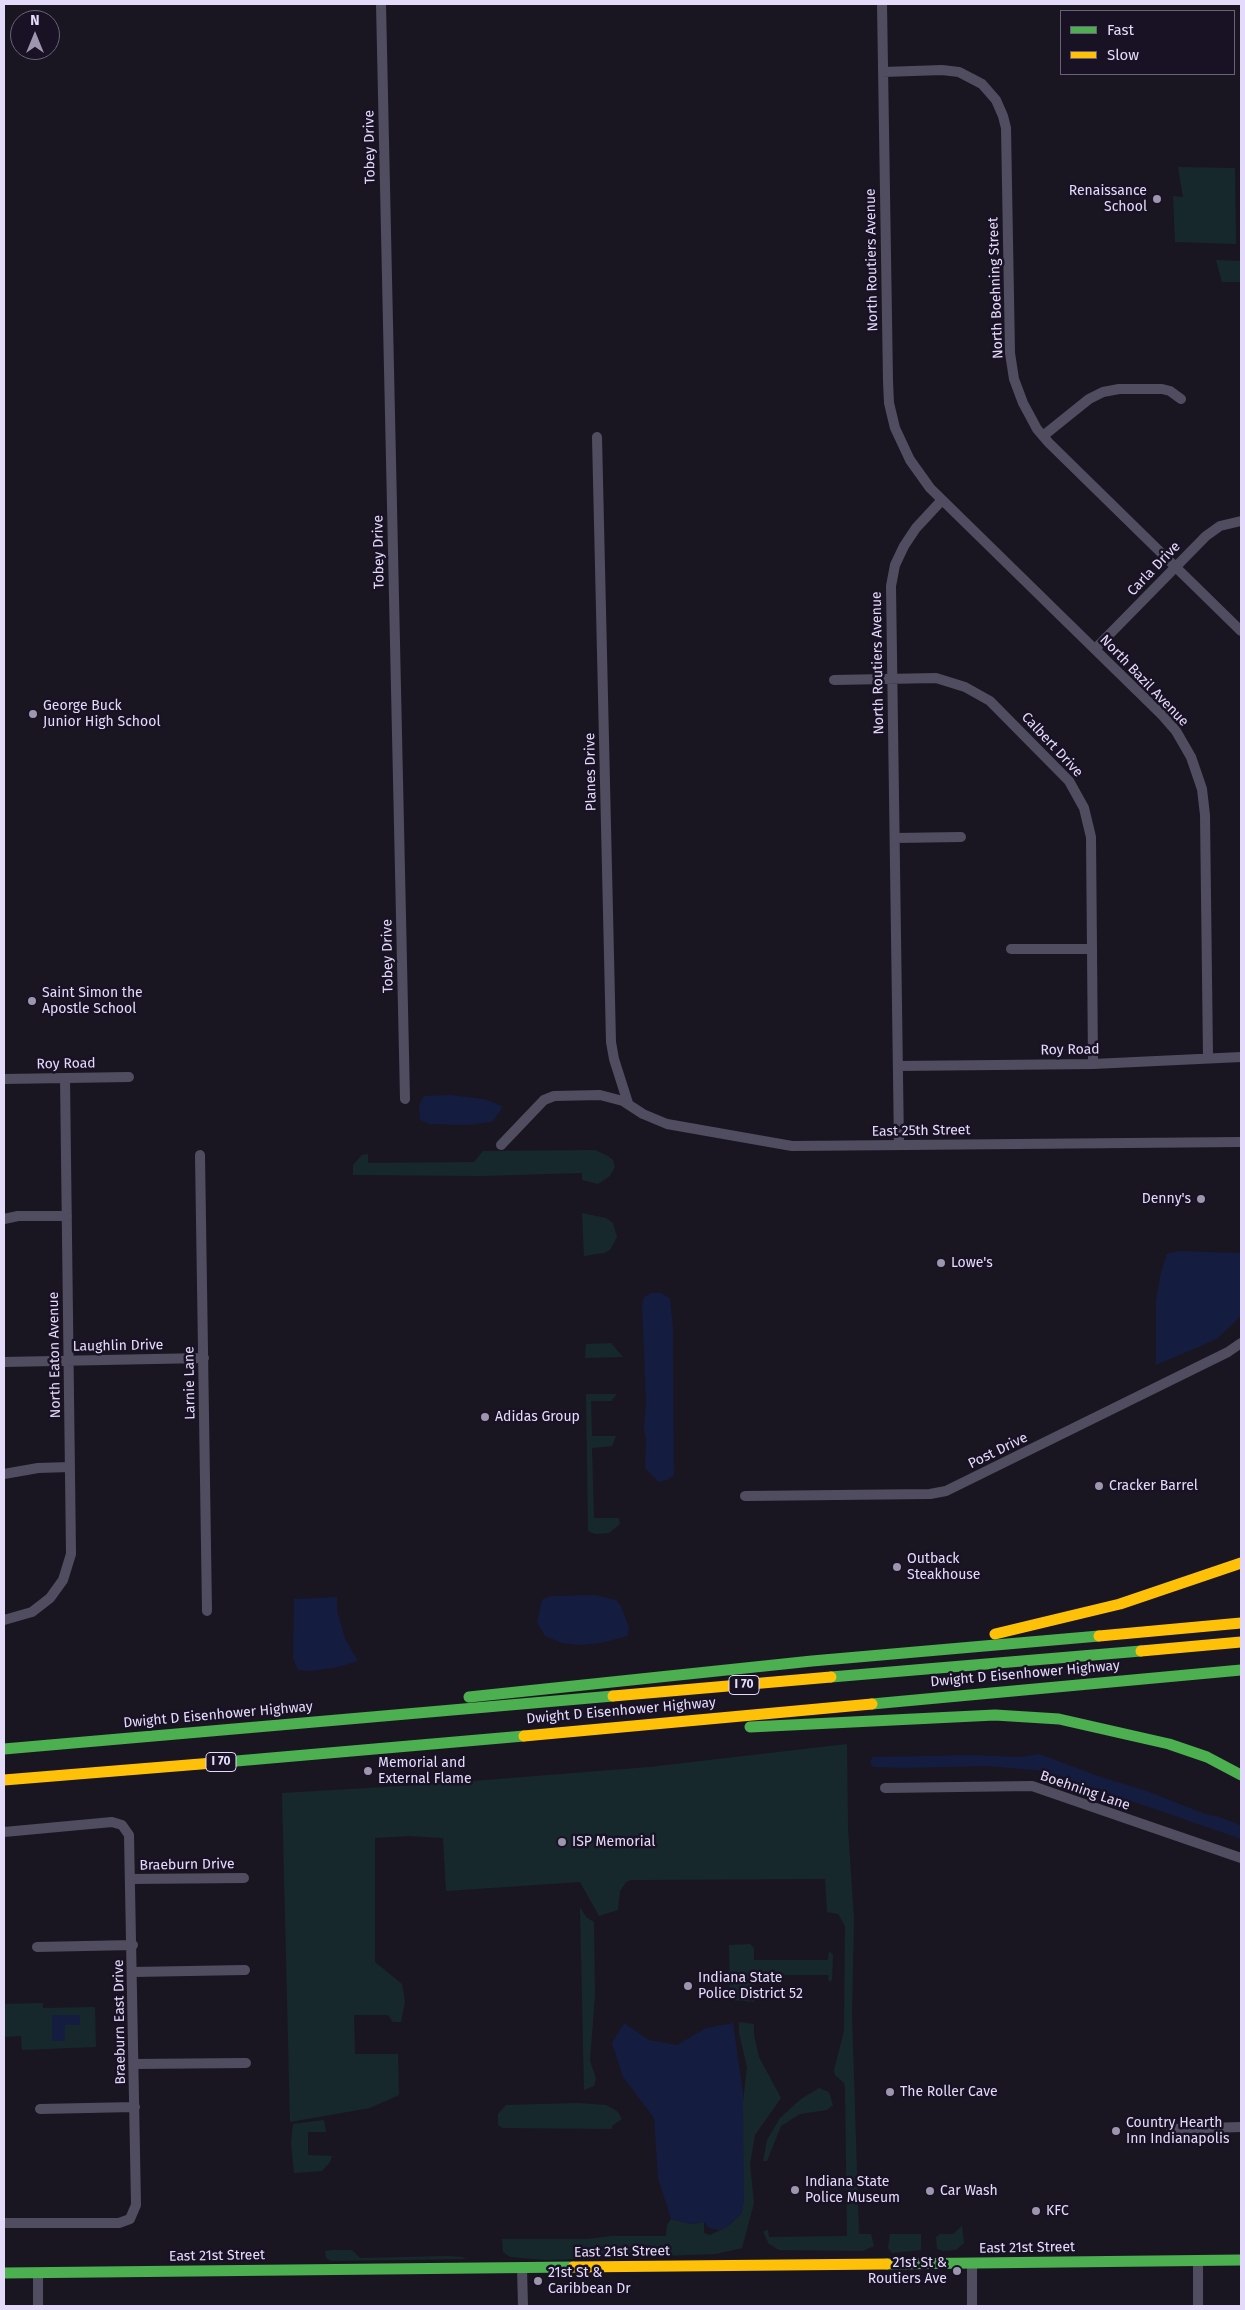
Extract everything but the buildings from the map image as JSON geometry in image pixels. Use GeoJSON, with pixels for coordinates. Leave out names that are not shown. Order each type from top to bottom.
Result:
{"type":"FeatureCollection","features":[{"type":"Feature","properties":{"kind":"main road"},"geometry":{"type":"LineString","coordinates":[[812,1660],[970,1638],[1032,1626],[1120,1604],[1241,1563]]}},
{"type":"Feature","properties":{"kind":"main road"},"geometry":{"type":"LineString","coordinates":[[247,1728],[511,1691],[812,1660],[1241,1623]]}},
{"type":"Feature","properties":{"kind":"main road","name":"Dwight D Eisenhower Highway"},"geometry":{"type":"LineString","coordinates":[[4,1749],[1241,1642]]}},
{"type":"Feature","properties":{"kind":"main road","name":"Dwight D Eisenhower Highway"},"geometry":{"type":"LineString","coordinates":[[4,1780],[438,1744],[1241,1670]]}},
{"type":"Feature","properties":{"kind":"main road"},"geometry":{"type":"LineString","coordinates":[[438,1744],[580,1739],[829,1722],[996,1715],[1025,1716],[1059,1719],[1143,1737],[1206,1757],[1241,1775]]}},
{"type":"Feature","properties":{"kind":"main road","name":"East 21st Street"},"geometry":{"type":"LineString","coordinates":[[4,2273],[1241,2260]]}},
{"type":"Feature","properties":{"kind":"street","name":"Tobey Drive"},"geometry":{"type":"LineString","coordinates":[[381,4],[405,1099]]}},
{"type":"Feature","properties":{"kind":"street","name":"North Routiers Avenue"},"geometry":{"type":"LineString","coordinates":[[882,4],[890,402],[900,440],[910,460],[930,488],[942,500],[911,535],[904,546],[894,569],[891,595],[899,1145]]}},
{"type":"Feature","properties":{"kind":"street","name":"North Boehning Street"},"geometry":{"type":"LineString","coordinates":[[883,72],[942,70],[959,72],[975,79],[985,87],[1000,108],[1006,133],[1011,362],[1023,402],[1042,436],[1241,630]]}},
{"type":"Feature","properties":{"kind":"street"},"geometry":{"type":"LineString","coordinates":[[1042,436],[1089,399],[1104,392],[1119,389],[1162,389],[1170,391],[1180,399]]}},
{"type":"Feature","properties":{"kind":"street","name":"Planes Drive"},"geometry":{"type":"LineString","coordinates":[[597,437],[611,1042],[614,1059],[628,1103]]}},
{"type":"Feature","properties":{"kind":"street","name":"North Bazil Avenue"},"geometry":{"type":"LineString","coordinates":[[942,500],[1176,731],[1192,757],[1200,781],[1206,815],[1208,1057]]}},
{"type":"Feature","properties":{"kind":"street","name":"Carla Drive"},"geometry":{"type":"LineString","coordinates":[[1095,649],[1209,533],[1220,526],[1241,521]]}},
{"type":"Feature","properties":{"kind":"street","name":"Calbert Drive"},"geometry":{"type":"LineString","coordinates":[[834,680],[936,678],[966,686],[993,704],[1069,781],[1080,799],[1090,833],[1093,1064]]}},
{"type":"Feature","properties":{"kind":"street"},"geometry":{"type":"LineString","coordinates":[[895,838],[961,837]]}},
{"type":"Feature","properties":{"kind":"street"},"geometry":{"type":"LineString","coordinates":[[1011,949],[1092,949]]}},
{"type":"Feature","properties":{"kind":"street","name":"Roy Road"},"geometry":{"type":"LineString","coordinates":[[898,1066],[1093,1064],[1208,1057],[1241,1057]]}},
{"type":"Feature","properties":{"kind":"street","name":"Roy Road"},"geometry":{"type":"LineString","coordinates":[[4,1079],[129,1077]]}},
{"type":"Feature","properties":{"kind":"street","name":"North Eaton Avenue"},"geometry":{"type":"LineString","coordinates":[[4,1620],[28,1613],[40,1607],[53,1595],[68,1568],[71,1549],[65,1078]]}},
{"type":"Feature","properties":{"kind":"street","name":"East 25th Street"},"geometry":{"type":"LineString","coordinates":[[501,1145],[544,1100],[551,1096],[610,1097],[628,1103],[643,1114],[667,1124],[784,1145],[1241,1142]]}},
{"type":"Feature","properties":{"kind":"street","name":"Larnie Lane"},"geometry":{"type":"LineString","coordinates":[[200,1155],[207,1611]]}},
{"type":"Feature","properties":{"kind":"street"},"geometry":{"type":"LineString","coordinates":[[4,1219],[18,1216],[67,1216]]}},
{"type":"Feature","properties":{"kind":"street","name":"Post Drive"},"geometry":{"type":"LineString","coordinates":[[745,1496],[930,1494],[946,1491],[1228,1352],[1241,1343]]}},
{"type":"Feature","properties":{"kind":"street","name":"Laughlin Drive"},"geometry":{"type":"LineString","coordinates":[[4,1362],[204,1358]]}},
{"type":"Feature","properties":{"kind":"street"},"geometry":{"type":"LineString","coordinates":[[4,1474],[38,1468],[70,1467]]}},
{"type":"Feature","properties":{"kind":"street","name":"Boehning Lane"},"geometry":{"type":"LineString","coordinates":[[885,1788],[1032,1786],[1241,1858]]}},
{"type":"Feature","properties":{"kind":"street","name":"Braeburn East Drive"},"geometry":{"type":"LineString","coordinates":[[4,1832],[112,1822],[124,1827],[129,1835],[133,1945],[136,2206],[131,2217],[119,2223],[4,2223]]}},
{"type":"Feature","properties":{"kind":"street","name":"Braeburn Drive"},"geometry":{"type":"LineString","coordinates":[[131,1880],[244,1878]]}},
{"type":"Feature","properties":{"kind":"street"},"geometry":{"type":"LineString","coordinates":[[37,1947],[133,1945]]}},
{"type":"Feature","properties":{"kind":"street"},"geometry":{"type":"LineString","coordinates":[[133,1972],[245,1970]]}},
{"type":"Feature","properties":{"kind":"street"},"geometry":{"type":"LineString","coordinates":[[134,2064],[246,2063]]}},
{"type":"Feature","properties":{"kind":"street"},"geometry":{"type":"LineString","coordinates":[[40,2108],[135,2107]]}},
{"type":"Feature","properties":{"kind":"street"},"geometry":{"type":"LineString","coordinates":[[1171,2129],[1241,2127]]}},
{"type":"Feature","properties":{"kind":"street"},"geometry":{"type":"LineString","coordinates":[[1198,2261],[1198,2306]]}},
{"type":"Feature","properties":{"kind":"street"},"geometry":{"type":"LineString","coordinates":[[972,2263],[972,2306]]}},
{"type":"Feature","properties":{"kind":"street"},"geometry":{"type":"LineString","coordinates":[[522,2268],[523,2306]]}},
{"type":"Feature","properties":{"kind":"street"},"geometry":{"type":"LineString","coordinates":[[38,2273],[38,2306]]}},
{"type":"Feature","properties":{"kind":"shaded area"},"geometry":{"type":"Polygon","coordinates":[[[1178,167],[1235,168],[1236,244],[1175,242],[1173,196],[1183,197],[1178,167]]]}},
{"type":"Feature","properties":{"kind":"shaded area"},"geometry":{"type":"Polygon","coordinates":[[[1216,260],[1241,261],[1241,282],[1222,282],[1216,260]]]}},
{"type":"Feature","properties":{"kind":"shaded area"},"geometry":{"type":"Polygon","coordinates":[[[595,1150],[613,1160],[615,1167],[610,1176],[598,1184],[582,1180],[582,1173],[481,1176],[353,1175],[353,1165],[362,1155],[368,1154],[368,1163],[474,1162],[483,1151],[595,1150]]]}},
{"type":"Feature","properties":{"kind":"shaded area"},"geometry":{"type":"Polygon","coordinates":[[[582,1213],[606,1218],[613,1223],[617,1237],[610,1250],[604,1253],[584,1256],[582,1213]]]}},
{"type":"Feature","properties":{"kind":"shaded area"},"geometry":{"type":"Polygon","coordinates":[[[611,1343],[623,1357],[585,1358],[586,1344],[611,1343]]]}},
{"type":"Feature","properties":{"kind":"shaded area"},"geometry":{"type":"Polygon","coordinates":[[[586,1394],[617,1394],[611,1401],[591,1401],[592,1436],[616,1436],[612,1446],[592,1448],[594,1518],[619,1518],[620,1524],[609,1533],[595,1534],[588,1531],[586,1394]]]}},
{"type":"Feature","properties":{"kind":"shaded area"},"geometry":{"type":"Polygon","coordinates":[[[847,1744],[848,1828],[854,1919],[852,2014],[859,2234],[871,2234],[874,2246],[863,2251],[779,2250],[769,2244],[764,2234],[764,2231],[768,2230],[769,2237],[847,2236],[845,2088],[844,2083],[835,2075],[834,2070],[844,2031],[845,1926],[838,1914],[827,1912],[825,1879],[631,1880],[626,1882],[620,1891],[618,1910],[599,1916],[580,1882],[446,1891],[443,1838],[409,1836],[375,1838],[375,1962],[402,1984],[405,2001],[401,2022],[393,2022],[388,2015],[354,2015],[355,2054],[398,2054],[399,2095],[370,2108],[290,2122],[282,1793],[435,1784],[649,1767],[847,1744]]]}},
{"type":"Feature","properties":{"kind":"shaded area"},"geometry":{"type":"Polygon","coordinates":[[[580,1907],[586,1917],[594,1922],[595,1995],[590,2061],[596,2078],[594,2086],[584,2090],[580,1907]]]}},
{"type":"Feature","properties":{"kind":"shaded area"},"geometry":{"type":"Polygon","coordinates":[[[750,1944],[754,1948],[754,1960],[828,1960],[829,1951],[833,1955],[832,1980],[829,1982],[828,1975],[754,1975],[754,2002],[730,2000],[729,1945],[750,1944]]]}},
{"type":"Feature","properties":{"kind":"shaded area"},"geometry":{"type":"Polygon","coordinates":[[[43,2003],[43,2008],[95,2007],[96,2047],[22,2050],[21,2036],[4,2037],[4,2004],[43,2003]]]}},
{"type":"Feature","properties":{"kind":"shaded area"},"geometry":{"type":"Polygon","coordinates":[[[739,2022],[754,2024],[754,2035],[759,2057],[781,2098],[755,2135],[750,2164],[754,2203],[742,2248],[716,2254],[547,2260],[510,2257],[503,2252],[502,2239],[588,2239],[611,2236],[666,2236],[667,2225],[671,2219],[691,2224],[704,2222],[704,2233],[710,2235],[728,2226],[742,2213],[743,2101],[747,2067],[739,2033],[739,2022]]]}},
{"type":"Feature","properties":{"kind":"shaded area"},"geometry":{"type":"Polygon","coordinates":[[[819,2088],[829,2092],[833,2105],[827,2110],[800,2114],[781,2126],[767,2161],[763,2161],[767,2140],[780,2118],[801,2099],[819,2088]]]}},
{"type":"Feature","properties":{"kind":"shaded area"},"geometry":{"type":"Polygon","coordinates":[[[578,2103],[606,2105],[617,2111],[622,2119],[612,2126],[612,2129],[503,2128],[498,2125],[498,2114],[506,2105],[578,2103]]]}},
{"type":"Feature","properties":{"kind":"shaded area"},"geometry":{"type":"Polygon","coordinates":[[[324,2120],[326,2132],[308,2132],[308,2155],[332,2156],[330,2162],[322,2171],[294,2173],[291,2143],[293,2124],[324,2120]]]}},
{"type":"Feature","properties":{"kind":"shaded area"},"geometry":{"type":"Polygon","coordinates":[[[962,2226],[964,2243],[956,2250],[943,2251],[937,2249],[936,2237],[940,2234],[953,2234],[962,2226]]]}},
{"type":"Feature","properties":{"kind":"shaded area"},"geometry":{"type":"Polygon","coordinates":[[[890,2234],[921,2234],[921,2250],[892,2253],[888,2248],[890,2234]]]}},
{"type":"Feature","properties":{"kind":"shaded area"},"geometry":{"type":"Polygon","coordinates":[[[352,2250],[360,2258],[447,2256],[466,2259],[331,2261],[326,2258],[325,2251],[352,2250]]]}},
{"type":"Feature","properties":{"kind":"water"},"geometry":{"type":"Polygon","coordinates":[[[450,1095],[484,1099],[502,1106],[501,1110],[492,1122],[467,1125],[429,1124],[420,1120],[419,1106],[424,1096],[450,1095]]]}},
{"type":"Feature","properties":{"kind":"water"},"geometry":{"type":"Polygon","coordinates":[[[1178,1251],[1241,1253],[1241,1316],[1217,1339],[1156,1365],[1156,1300],[1161,1272],[1167,1254],[1178,1251]]]}},
{"type":"Feature","properties":{"kind":"water"},"geometry":{"type":"Polygon","coordinates":[[[651,1293],[662,1293],[670,1299],[673,1327],[674,1475],[667,1480],[659,1482],[645,1468],[646,1439],[644,1428],[646,1403],[642,1305],[644,1297],[651,1293]]]}},
{"type":"Feature","properties":{"kind":"water"},"geometry":{"type":"Polygon","coordinates":[[[595,1595],[616,1600],[621,1606],[629,1628],[627,1636],[602,1643],[581,1645],[562,1643],[545,1636],[537,1622],[542,1600],[550,1596],[595,1595]]]}},
{"type":"Feature","properties":{"kind":"water"},"geometry":{"type":"Polygon","coordinates":[[[337,1597],[337,1610],[345,1639],[358,1661],[338,1667],[311,1671],[298,1670],[293,1658],[294,1599],[337,1597]]]}},
{"type":"Feature","properties":{"kind":"water"},"geometry":{"type":"Polygon","coordinates":[[[1039,1754],[1101,1777],[1144,1790],[1208,1815],[1236,1823],[1241,1826],[1241,1839],[1045,1771],[988,1766],[873,1767],[870,1762],[873,1757],[974,1755],[1020,1757],[1039,1754]]]}},
{"type":"Feature","properties":{"kind":"water"},"geometry":{"type":"Polygon","coordinates":[[[52,2015],[80,2015],[80,2025],[65,2025],[65,2041],[52,2041],[52,2015]]]}},
{"type":"Feature","properties":{"kind":"water"},"geometry":{"type":"Polygon","coordinates":[[[624,2023],[649,2040],[677,2045],[706,2028],[733,2023],[743,2093],[744,2201],[742,2213],[728,2226],[720,2230],[709,2228],[704,2222],[691,2224],[671,2219],[658,2178],[654,2118],[623,2077],[612,2043],[624,2023]]]}},
{"type":"Feature","properties":{"kind":"traffic: fast"},"geometry":{"type":"LineString","coordinates":[[469,1697],[812,1661],[1099,1636]]}},
{"type":"Feature","properties":{"kind":"traffic: fast"},"geometry":{"type":"LineString","coordinates":[[831,1677],[1141,1651]]}},
{"type":"Feature","properties":{"kind":"traffic: fast"},"geometry":{"type":"LineString","coordinates":[[872,1704],[1241,1670]]}},
{"type":"Feature","properties":{"kind":"traffic: fast"},"geometry":{"type":"LineString","coordinates":[[4,1749],[613,1696]]}},
{"type":"Feature","properties":{"kind":"traffic: fast"},"geometry":{"type":"LineString","coordinates":[[750,1727],[995,1715],[1059,1719],[1169,1744],[1207,1757],[1241,1775]]}},
{"type":"Feature","properties":{"kind":"traffic: fast"},"geometry":{"type":"LineString","coordinates":[[225,1762],[524,1736]]}},
{"type":"Feature","properties":{"kind":"traffic: fast"},"geometry":{"type":"LineString","coordinates":[[887,2264],[1241,2260]]}},
{"type":"Feature","properties":{"kind":"traffic: fast"},"geometry":{"type":"LineString","coordinates":[[4,2273],[573,2267]]}},
{"type":"Feature","properties":{"kind":"traffic: slow"},"geometry":{"type":"LineString","coordinates":[[995,1634],[1120,1604],[1241,1563]]}},
{"type":"Feature","properties":{"kind":"traffic: slow"},"geometry":{"type":"LineString","coordinates":[[1099,1636],[1241,1623]]}},
{"type":"Feature","properties":{"kind":"traffic: slow"},"geometry":{"type":"LineString","coordinates":[[1141,1651],[1241,1642]]}},
{"type":"Feature","properties":{"kind":"traffic: slow"},"geometry":{"type":"LineString","coordinates":[[613,1696],[831,1677]]}},
{"type":"Feature","properties":{"kind":"traffic: slow"},"geometry":{"type":"LineString","coordinates":[[524,1736],[872,1704]]}},
{"type":"Feature","properties":{"kind":"traffic: slow"},"geometry":{"type":"LineString","coordinates":[[4,1780],[225,1762]]}},
{"type":"Feature","properties":{"kind":"traffic: slow"},"geometry":{"type":"LineString","coordinates":[[573,2267],[887,2264]]}},
{"type":"Feature","properties":{"kind":"place","name":"Renaissance School"},"geometry":{"type":"Point","coordinates":[1157,199]}},
{"type":"Feature","properties":{"kind":"place","name":"George Buck Junior High School"},"geometry":{"type":"Point","coordinates":[33,714]}},
{"type":"Feature","properties":{"kind":"place","name":"Saint Simon the Apostle School"},"geometry":{"type":"Point","coordinates":[32,1001]}},
{"type":"Feature","properties":{"kind":"place","name":"Denny's"},"geometry":{"type":"Point","coordinates":[1201,1199]}},
{"type":"Feature","properties":{"kind":"place","name":"Lowe's"},"geometry":{"type":"Point","coordinates":[941,1263]}},
{"type":"Feature","properties":{"kind":"place","name":"Adidas Group"},"geometry":{"type":"Point","coordinates":[485,1417]}},
{"type":"Feature","properties":{"kind":"place","name":"Cracker Barrel"},"geometry":{"type":"Point","coordinates":[1099,1486]}},
{"type":"Feature","properties":{"kind":"place","name":"Outback Steakhouse"},"geometry":{"type":"Point","coordinates":[897,1567]}},
{"type":"Feature","properties":{"kind":"place","name":"Memorial and External Flame"},"geometry":{"type":"Point","coordinates":[368,1771]}},
{"type":"Feature","properties":{"kind":"place","name":"ISP Memorial"},"geometry":{"type":"Point","coordinates":[562,1842]}},
{"type":"Feature","properties":{"kind":"place","name":"Indiana State Police District 52"},"geometry":{"type":"Point","coordinates":[688,1986]}},
{"type":"Feature","properties":{"kind":"place","name":"The Roller Cave"},"geometry":{"type":"Point","coordinates":[890,2092]}},
{"type":"Feature","properties":{"kind":"place","name":"Country Hearth Inn Indianapolis"},"geometry":{"type":"Point","coordinates":[1116,2131]}},
{"type":"Feature","properties":{"kind":"place","name":"Indiana State Police Museum"},"geometry":{"type":"Point","coordinates":[795,2190]}},
{"type":"Feature","properties":{"kind":"place","name":"Car Wash"},"geometry":{"type":"Point","coordinates":[930,2191]}},
{"type":"Feature","properties":{"kind":"place","name":"KFC"},"geometry":{"type":"Point","coordinates":[1036,2211]}},
{"type":"Feature","properties":{"kind":"place","name":"21st St & Routiers Ave"},"geometry":{"type":"Point","coordinates":[957,2271]}},
{"type":"Feature","properties":{"kind":"place","name":"21st St & Caribbean Dr"},"geometry":{"type":"Point","coordinates":[538,2281]}}]}
